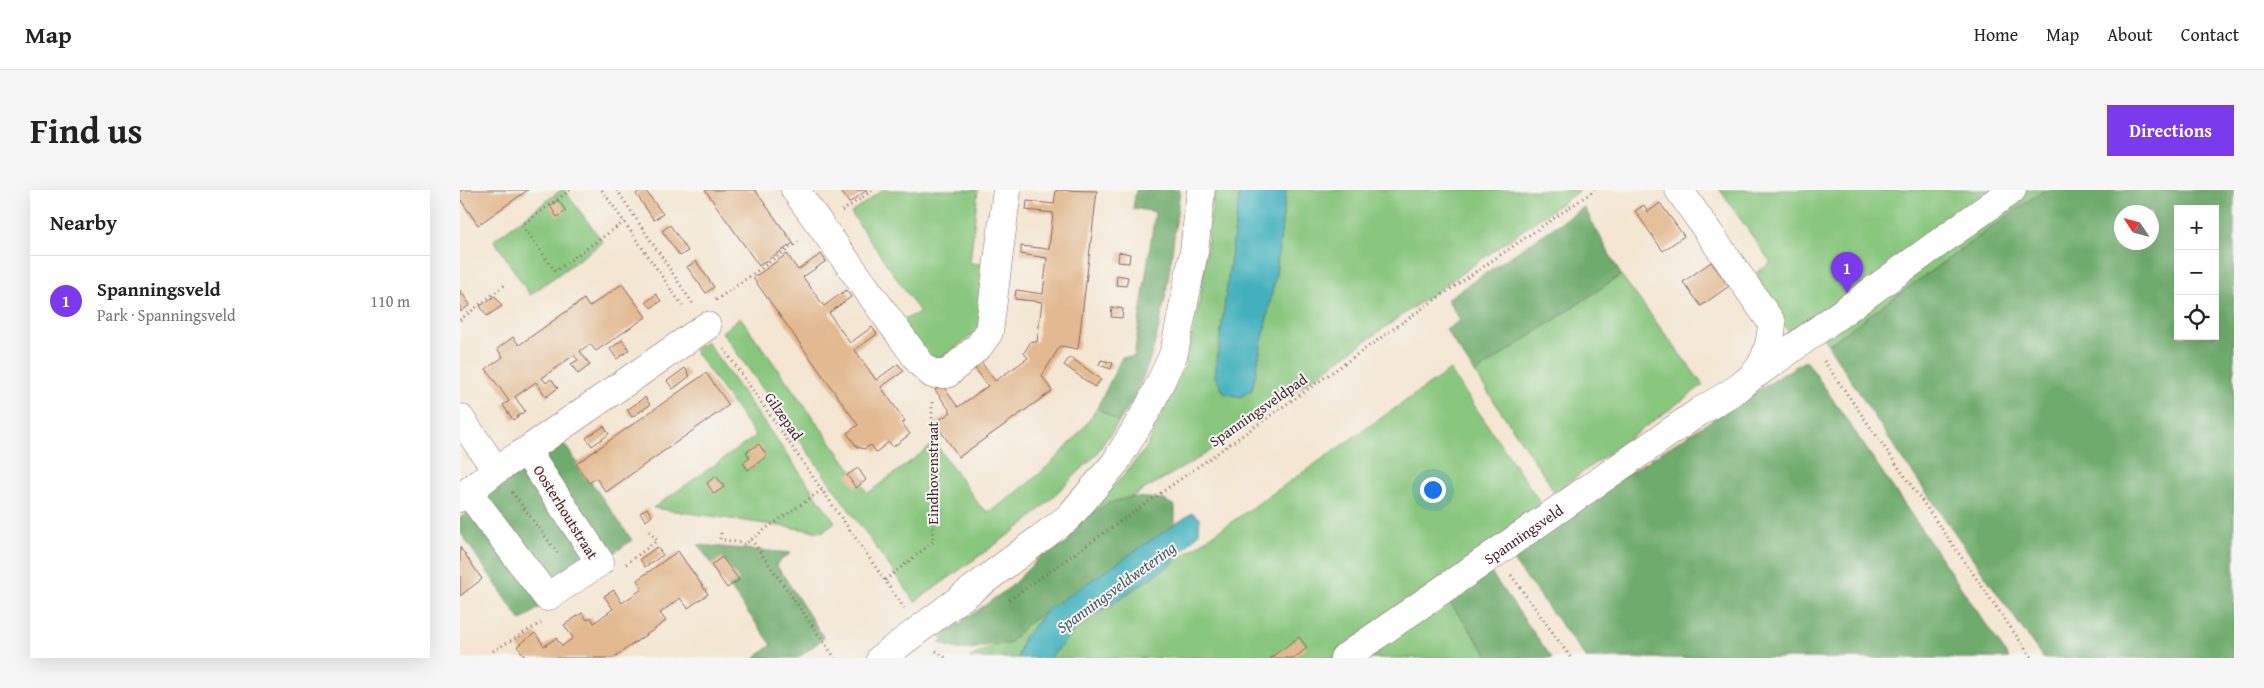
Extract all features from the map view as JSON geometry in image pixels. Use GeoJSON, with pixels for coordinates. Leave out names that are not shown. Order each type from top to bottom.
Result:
{"type":"FeatureCollection","features":[{"type":"Feature","properties":{"kind":"street"},"geometry":{"type":"LineString","coordinates":[[795,190],[920,364],[932,374],[946,374],[979,346],[989,332],[1007,190]]}},
{"type":"Feature","properties":{"kind":"street"},"geometry":{"type":"LineString","coordinates":[[881,658],[927,642],[1069,517],[1115,463],[1149,407],[1174,353],[1194,252],[1201,190]]}},
{"type":"Feature","properties":{"kind":"street","name":"Spanningsveld"},"geometry":{"type":"LineString","coordinates":[[1679,190],[1772,323],[1771,343],[1765,360],[1753,377]]}},
{"type":"Feature","properties":{"kind":"street","name":"Spanningsveld"},"geometry":{"type":"LineString","coordinates":[[1344,658],[1688,419],[1753,377],[2012,190]]}},
{"type":"Feature","properties":{"kind":"street","name":"Oosterhoutstraat"},"geometry":{"type":"LineString","coordinates":[[526,451],[600,562],[547,597],[464,495],[496,470],[526,451],[702,323]]}},
{"type":"Feature","properties":{"kind":"street"},"geometry":{"type":"LineString","coordinates":[[460,418],[496,470]]}},
{"type":"Feature","properties":{"kind":"path"},"geometry":{"type":"LineString","coordinates":[[570,190],[522,225],[555,271],[624,222]]}},
{"type":"Feature","properties":{"kind":"path"},"geometry":{"type":"LineString","coordinates":[[602,190],[624,222],[702,323],[821,226],[873,190]]}},
{"type":"Feature","properties":{"kind":"path","name":"Gilzepad"},"geometry":{"type":"LineString","coordinates":[[617,190],[702,323],[822,490],[927,642]]}},
{"type":"Feature","properties":{"kind":"path","name":"Spanningsveldpad"},"geometry":{"type":"LineString","coordinates":[[1008,600],[1423,308],[1596,190]]}},
{"type":"Feature","properties":{"kind":"path"},"geometry":{"type":"LineString","coordinates":[[460,320],[506,284]]}},
{"type":"Feature","properties":{"kind":"path"},"geometry":{"type":"LineString","coordinates":[[1808,338],[2032,658]]}},
{"type":"Feature","properties":{"kind":"path","name":"Eindhovenstraat"},"geometry":{"type":"LineString","coordinates":[[884,580],[933,542],[932,374]]}},
{"type":"Feature","properties":{"kind":"path"},"geometry":{"type":"LineString","coordinates":[[721,533],[720,539],[746,544],[822,490]]}},
{"type":"Feature","properties":{"kind":"path"},"geometry":{"type":"LineString","coordinates":[[751,540],[835,658]]}},
{"type":"Feature","properties":{"kind":"path"},"geometry":{"type":"LineString","coordinates":[[1495,552],[1571,658]]}},
{"type":"Feature","properties":{"kind":"path"},"geometry":{"type":"LineString","coordinates":[[927,642],[944,646]]}},
{"type":"Feature","properties":{"kind":"path"},"geometry":{"type":"LineString","coordinates":[[927,642],[946,658]]}},
{"type":"Feature","properties":{"kind":"green space"},"geometry":{"type":"Polygon","coordinates":[[[561,190],[564,190],[603,242],[530,295],[494,240],[561,190]]]}},
{"type":"Feature","properties":{"kind":"green space"},"geometry":{"type":"Polygon","coordinates":[[[882,190],[978,190],[970,263],[981,264],[988,277],[977,332],[941,358],[923,357],[899,322],[920,312],[851,213],[882,190]]]}},
{"type":"Feature","properties":{"kind":"green space"},"geometry":{"type":"Polygon","coordinates":[[[1136,190],[1180,190],[1168,280],[1155,341],[1146,370],[1134,397],[1119,422],[1097,408],[1122,357],[1134,357],[1155,212],[1133,208],[1136,190]]]}},
{"type":"Feature","properties":{"kind":"green space"},"geometry":{"type":"Polygon","coordinates":[[[1214,190],[1240,190],[1215,376],[1240,397],[1252,390],[1276,273],[1286,190],[1580,190],[1201,457],[1131,497],[1108,503],[1088,517],[1146,448],[1185,365],[1198,310],[1214,190]]]}},
{"type":"Feature","properties":{"kind":"green space"},"geometry":{"type":"Polygon","coordinates":[[[1720,190],[2044,190],[1828,345],[1813,323],[1792,337],[1750,277],[1771,263],[1720,190]]]}},
{"type":"Feature","properties":{"kind":"green space"},"geometry":{"type":"Polygon","coordinates":[[[2044,190],[2234,190],[2234,658],[2043,658],[1895,448],[1828,345],[2044,190]]]}},
{"type":"Feature","properties":{"kind":"green space"},"geometry":{"type":"Polygon","coordinates":[[[1584,207],[1621,275],[1475,373],[1446,330],[1460,320],[1447,299],[1584,207]]]}},
{"type":"Feature","properties":{"kind":"green space"},"geometry":{"type":"Polygon","coordinates":[[[1621,275],[1703,385],[1554,493],[1548,481],[1475,373],[1621,275]]]}},
{"type":"Feature","properties":{"kind":"green space"},"geometry":{"type":"Polygon","coordinates":[[[740,317],[868,493],[935,443],[980,506],[988,512],[1018,492],[1048,466],[1087,423],[1097,408],[1119,422],[1094,457],[1028,521],[915,602],[722,332],[740,317]]]}},
{"type":"Feature","properties":{"kind":"green space"},"geometry":{"type":"Polygon","coordinates":[[[706,341],[835,522],[822,532],[653,508],[756,436],[694,350],[706,341]]]}},
{"type":"Feature","properties":{"kind":"green space"},"geometry":{"type":"Polygon","coordinates":[[[1806,360],[2009,658],[1586,658],[1506,551],[1806,360]]]}},
{"type":"Feature","properties":{"kind":"green space"},"geometry":{"type":"Polygon","coordinates":[[[1450,370],[1542,505],[1445,596],[1490,658],[1050,658],[1072,633],[1450,370]]]}},
{"type":"Feature","properties":{"kind":"green space"},"geometry":{"type":"Polygon","coordinates":[[[562,441],[632,540],[521,621],[460,532],[460,518],[562,441]]]}},
{"type":"Feature","properties":{"kind":"green space"},"geometry":{"type":"Polygon","coordinates":[[[1131,497],[1162,499],[1175,506],[1175,525],[1026,625],[1009,644],[960,649],[939,643],[946,633],[1009,588],[1063,534],[1108,503],[1131,497]]]}},
{"type":"Feature","properties":{"kind":"green space"},"geometry":{"type":"Polygon","coordinates":[[[698,545],[791,553],[776,564],[824,638],[798,658],[754,658],[772,645],[698,545]]]}},
{"type":"Feature","properties":{"kind":"green space"},"geometry":{"type":"Polygon","coordinates":[[[1486,566],[1552,658],[1490,658],[1445,596],[1486,566]]]}},
{"type":"Feature","properties":{"kind":"green space"},"geometry":{"type":"Polygon","coordinates":[[[1047,610],[1023,639],[1018,658],[969,658],[998,643],[1009,643],[1026,625],[1047,610]]]}},
{"type":"Feature","properties":{"kind":"water"},"geometry":{"type":"Polygon","coordinates":[[[1240,190],[1286,190],[1276,273],[1252,390],[1240,397],[1224,393],[1215,376],[1240,190]]]}},
{"type":"Feature","properties":{"kind":"water","name":"Spanningsveldwetering"},"geometry":{"type":"Polygon","coordinates":[[[1192,513],[1200,518],[1199,533],[1171,564],[1077,627],[1050,658],[1018,658],[1023,639],[1047,610],[1192,513]]]}},
{"type":"Feature","properties":{"kind":"building"},"geometry":{"type":"Polygon","coordinates":[[[460,190],[528,190],[478,225],[460,199],[460,190]]]}},
{"type":"Feature","properties":{"kind":"building"},"geometry":{"type":"Polygon","coordinates":[[[641,190],[645,190],[663,214],[654,220],[636,194],[641,190]]]}},
{"type":"Feature","properties":{"kind":"building"},"geometry":{"type":"Polygon","coordinates":[[[705,190],[755,190],[793,243],[759,266],[705,190]]]}},
{"type":"Feature","properties":{"kind":"building"},"geometry":{"type":"Polygon","coordinates":[[[840,190],[867,190],[849,203],[840,190]]]}},
{"type":"Feature","properties":{"kind":"building"},"geometry":{"type":"Polygon","coordinates":[[[1056,190],[1097,191],[1078,349],[1060,346],[1042,376],[1052,391],[959,457],[935,423],[951,412],[935,390],[942,385],[958,407],[988,386],[972,364],[979,359],[995,381],[1028,358],[1024,353],[1031,341],[1037,342],[1042,302],[1015,299],[1016,290],[1043,294],[1047,258],[1021,254],[1021,246],[1049,249],[1053,213],[1026,210],[1027,201],[1054,204],[1056,190]]]}},
{"type":"Feature","properties":{"kind":"building"},"geometry":{"type":"Polygon","coordinates":[[[558,200],[566,211],[557,217],[550,206],[558,200]]]}},
{"type":"Feature","properties":{"kind":"building"},"geometry":{"type":"Polygon","coordinates":[[[1660,203],[1684,236],[1663,251],[1635,211],[1644,205],[1648,212],[1660,203]]]}},
{"type":"Feature","properties":{"kind":"building"},"geometry":{"type":"Polygon","coordinates":[[[670,225],[688,251],[680,256],[662,231],[670,225]]]}},
{"type":"Feature","properties":{"kind":"building"},"geometry":{"type":"Polygon","coordinates":[[[1119,252],[1130,254],[1129,263],[1118,262],[1119,252]]]}},
{"type":"Feature","properties":{"kind":"building"},"geometry":{"type":"Polygon","coordinates":[[[787,254],[798,270],[821,254],[826,261],[803,277],[824,306],[846,290],[851,297],[829,313],[850,343],[872,327],[877,334],[855,350],[876,380],[898,364],[904,371],[881,387],[905,421],[902,423],[910,434],[893,447],[889,442],[876,452],[871,445],[864,449],[857,447],[847,433],[858,425],[753,278],[787,254]]]}},
{"type":"Feature","properties":{"kind":"building"},"geometry":{"type":"Polygon","coordinates":[[[696,261],[714,287],[706,293],[687,267],[696,261]]]}},
{"type":"Feature","properties":{"kind":"building"},"geometry":{"type":"Polygon","coordinates":[[[1711,262],[1729,286],[1701,306],[1683,282],[1711,262]]]}},
{"type":"Feature","properties":{"kind":"building"},"geometry":{"type":"Polygon","coordinates":[[[1117,275],[1128,277],[1126,286],[1116,285],[1117,275]]]}},
{"type":"Feature","properties":{"kind":"building"},"geometry":{"type":"Polygon","coordinates":[[[622,284],[646,317],[596,351],[590,344],[580,351],[590,365],[578,374],[571,364],[578,360],[574,355],[542,378],[546,383],[551,379],[558,388],[546,397],[536,382],[515,397],[525,411],[513,420],[503,405],[509,401],[486,369],[503,357],[497,349],[513,337],[519,345],[584,299],[589,307],[622,284]]]}},
{"type":"Feature","properties":{"kind":"building"},"geometry":{"type":"Polygon","coordinates":[[[460,290],[470,305],[460,312],[460,290]]]}},
{"type":"Feature","properties":{"kind":"building"},"geometry":{"type":"Polygon","coordinates":[[[656,294],[661,301],[651,308],[646,302],[656,294]]]}},
{"type":"Feature","properties":{"kind":"building"},"geometry":{"type":"Polygon","coordinates":[[[495,296],[502,306],[487,316],[480,306],[495,296]]]}},
{"type":"Feature","properties":{"kind":"building"},"geometry":{"type":"Polygon","coordinates":[[[1112,307],[1123,309],[1122,318],[1111,317],[1112,307]]]}},
{"type":"Feature","properties":{"kind":"building"},"geometry":{"type":"Polygon","coordinates":[[[622,340],[629,350],[617,359],[610,349],[622,340]]]}},
{"type":"Feature","properties":{"kind":"building"},"geometry":{"type":"Polygon","coordinates":[[[1070,357],[1101,379],[1095,387],[1064,365],[1070,357]]]}},
{"type":"Feature","properties":{"kind":"building"},"geometry":{"type":"Polygon","coordinates":[[[1101,360],[1113,363],[1111,369],[1099,365],[1101,360]]]}},
{"type":"Feature","properties":{"kind":"building"},"geometry":{"type":"Polygon","coordinates":[[[685,368],[690,376],[673,389],[667,381],[685,368]]]}},
{"type":"Feature","properties":{"kind":"building"},"geometry":{"type":"Polygon","coordinates":[[[706,373],[729,405],[606,492],[596,478],[589,483],[576,464],[706,373]]]}},
{"type":"Feature","properties":{"kind":"building"},"geometry":{"type":"Polygon","coordinates":[[[645,397],[650,405],[632,417],[627,410],[645,397]]]}},
{"type":"Feature","properties":{"kind":"building"},"geometry":{"type":"Polygon","coordinates":[[[604,426],[609,434],[592,446],[586,438],[604,426]]]}},
{"type":"Feature","properties":{"kind":"building"},"geometry":{"type":"Polygon","coordinates":[[[759,444],[767,456],[748,470],[743,463],[750,458],[746,452],[759,444]]]}},
{"type":"Feature","properties":{"kind":"building"},"geometry":{"type":"Polygon","coordinates":[[[858,468],[866,480],[856,488],[847,475],[858,468]]]}},
{"type":"Feature","properties":{"kind":"building"},"geometry":{"type":"Polygon","coordinates":[[[716,476],[724,487],[714,494],[707,483],[716,476]]]}},
{"type":"Feature","properties":{"kind":"building"},"geometry":{"type":"Polygon","coordinates":[[[647,508],[652,516],[646,521],[640,513],[647,508]]]}},
{"type":"Feature","properties":{"kind":"building"},"geometry":{"type":"Polygon","coordinates":[[[460,547],[482,579],[460,596],[460,547]]]}},
{"type":"Feature","properties":{"kind":"building"},"geometry":{"type":"Polygon","coordinates":[[[657,547],[663,555],[645,567],[640,559],[657,547]]]}},
{"type":"Feature","properties":{"kind":"building"},"geometry":{"type":"Polygon","coordinates":[[[678,551],[708,594],[688,608],[680,598],[660,613],[666,621],[613,658],[526,658],[517,646],[535,633],[544,646],[556,638],[562,646],[573,638],[564,625],[582,613],[587,620],[591,617],[594,623],[613,609],[604,596],[614,590],[622,603],[642,589],[637,580],[678,551]]]}},
{"type":"Feature","properties":{"kind":"building"},"geometry":{"type":"Polygon","coordinates":[[[722,557],[739,580],[727,588],[711,565],[722,557]]]}},
{"type":"Feature","properties":{"kind":"building"},"geometry":{"type":"Polygon","coordinates":[[[1299,637],[1307,648],[1294,658],[1270,658],[1299,637]]]}},
{"type":"Feature","properties":{"kind":"place","name":"Spanningsveld"},"geometry":{"type":"Point","coordinates":[1847,293]}}]}
